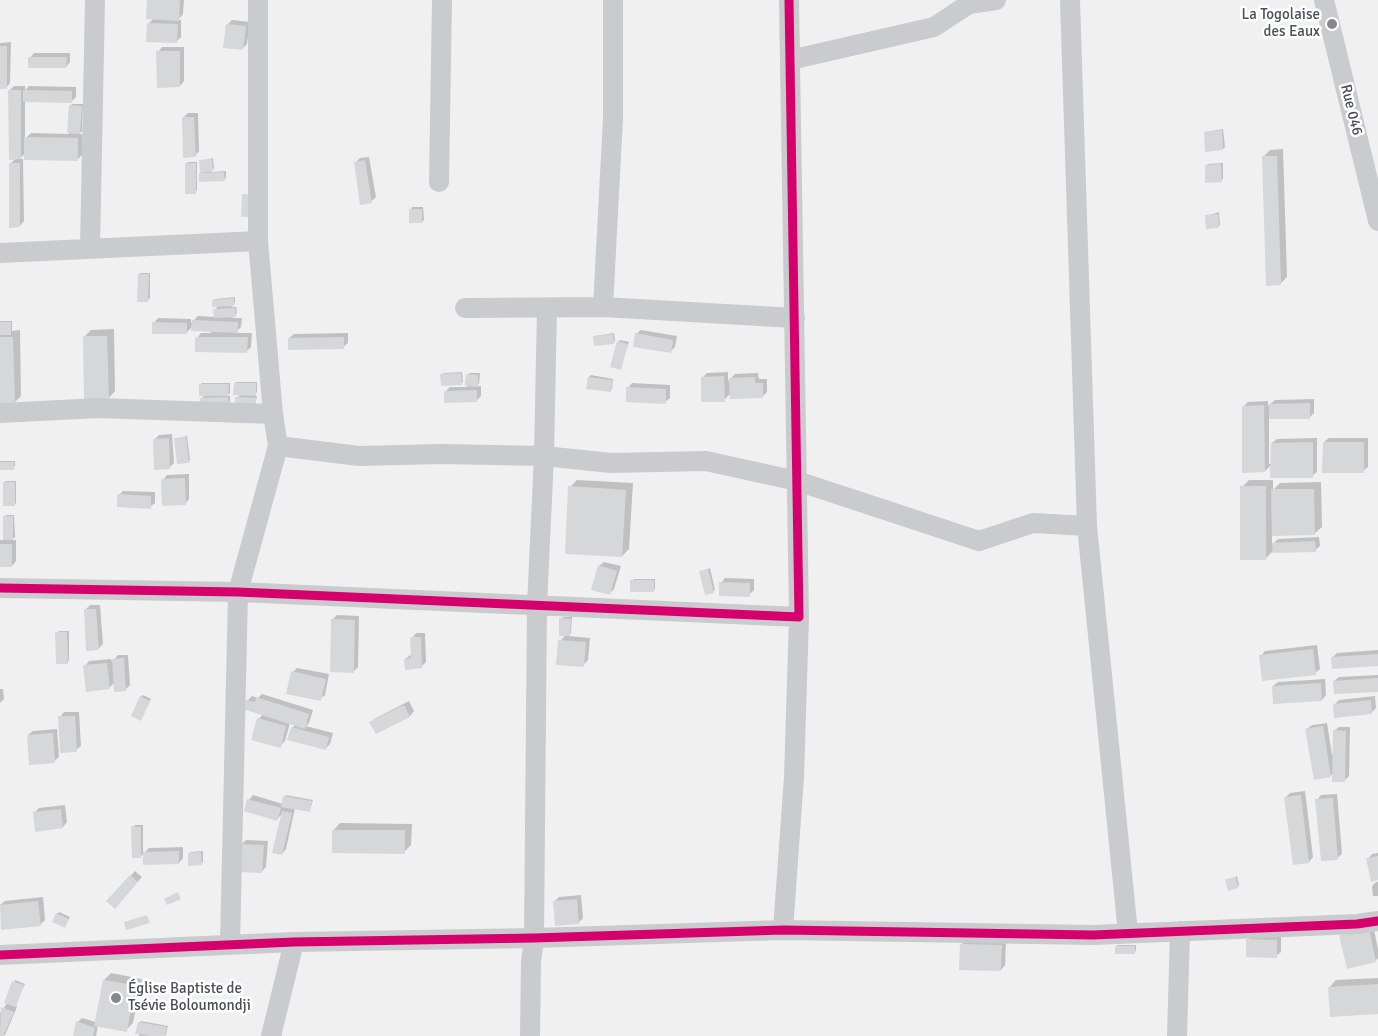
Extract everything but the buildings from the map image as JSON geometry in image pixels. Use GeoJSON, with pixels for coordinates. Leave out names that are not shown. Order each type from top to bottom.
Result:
{"type":"FeatureCollection","features":[{"type":"Feature","properties":{"kind":"street"},"geometry":{"type":"LineString","coordinates":[[90,249],[95,0]]}},
{"type":"Feature","properties":{"kind":"street"},"geometry":{"type":"LineString","coordinates":[[230,945],[238,592],[278,446],[273,414],[258,241],[258,0]]}},
{"type":"Feature","properties":{"kind":"street"},"geometry":{"type":"LineString","coordinates":[[439,182],[442,0]]}},
{"type":"Feature","properties":{"kind":"street"},"geometry":{"type":"LineString","coordinates":[[603,307],[613,118],[613,0]]}},
{"type":"Feature","properties":{"kind":"street"},"geometry":{"type":"LineString","coordinates":[[783,930],[794,777],[799,617],[789,0]]}},
{"type":"Feature","properties":{"kind":"street"},"geometry":{"type":"LineString","coordinates":[[790,60],[933,27],[969,4],[996,0]]}},
{"type":"Feature","properties":{"kind":"street"},"geometry":{"type":"LineString","coordinates":[[1070,0],[1087,526],[1128,933]]}},
{"type":"Feature","properties":{"kind":"street","name":"Rue 046"},"geometry":{"type":"LineString","coordinates":[[1324,0],[1378,221]]}},
{"type":"Feature","properties":{"kind":"street"},"geometry":{"type":"LineString","coordinates":[[0,254],[258,241]]}},
{"type":"Feature","properties":{"kind":"street"},"geometry":{"type":"LineString","coordinates":[[465,308],[603,307],[795,318]]}},
{"type":"Feature","properties":{"kind":"street"},"geometry":{"type":"LineString","coordinates":[[530,1036],[531,962],[534,938],[537,605],[544,456],[547,308]]}},
{"type":"Feature","properties":{"kind":"street"},"geometry":{"type":"LineString","coordinates":[[0,412],[99,408],[273,414]]}},
{"type":"Feature","properties":{"kind":"street"},"geometry":{"type":"LineString","coordinates":[[278,446],[359,456],[441,454],[544,456],[611,463],[706,461],[797,482],[979,541],[1033,524],[1087,526]]}},
{"type":"Feature","properties":{"kind":"street"},"geometry":{"type":"LineString","coordinates":[[0,588],[238,592],[799,617]]}},
{"type":"Feature","properties":{"kind":"street"},"geometry":{"type":"LineString","coordinates":[[0,955],[294,942],[534,938],[783,930],[1093,935],[1357,924],[1378,921]]}},
{"type":"Feature","properties":{"kind":"street"},"geometry":{"type":"LineString","coordinates":[[1177,1036],[1180,931]]}},
{"type":"Feature","properties":{"kind":"street"},"geometry":{"type":"LineString","coordinates":[[271,1036],[294,942]]}},
{"type":"Feature","properties":{"kind":"cycle path"},"geometry":{"type":"LineString","coordinates":[[0,588],[238,592],[799,617],[789,0]]}},
{"type":"Feature","properties":{"kind":"cycle path"},"geometry":{"type":"LineString","coordinates":[[0,955],[294,942],[534,938],[783,930],[1093,935],[1357,924],[1378,921]]}},
{"type":"Feature","properties":{"kind":"place","name":"La Togolaise des Eaux"},"geometry":{"type":"Point","coordinates":[1332,24]}},
{"type":"Feature","properties":{"kind":"place","name":"Église Baptiste de Tsévie Boloumondji"},"geometry":{"type":"Point","coordinates":[116,998]}}]}
